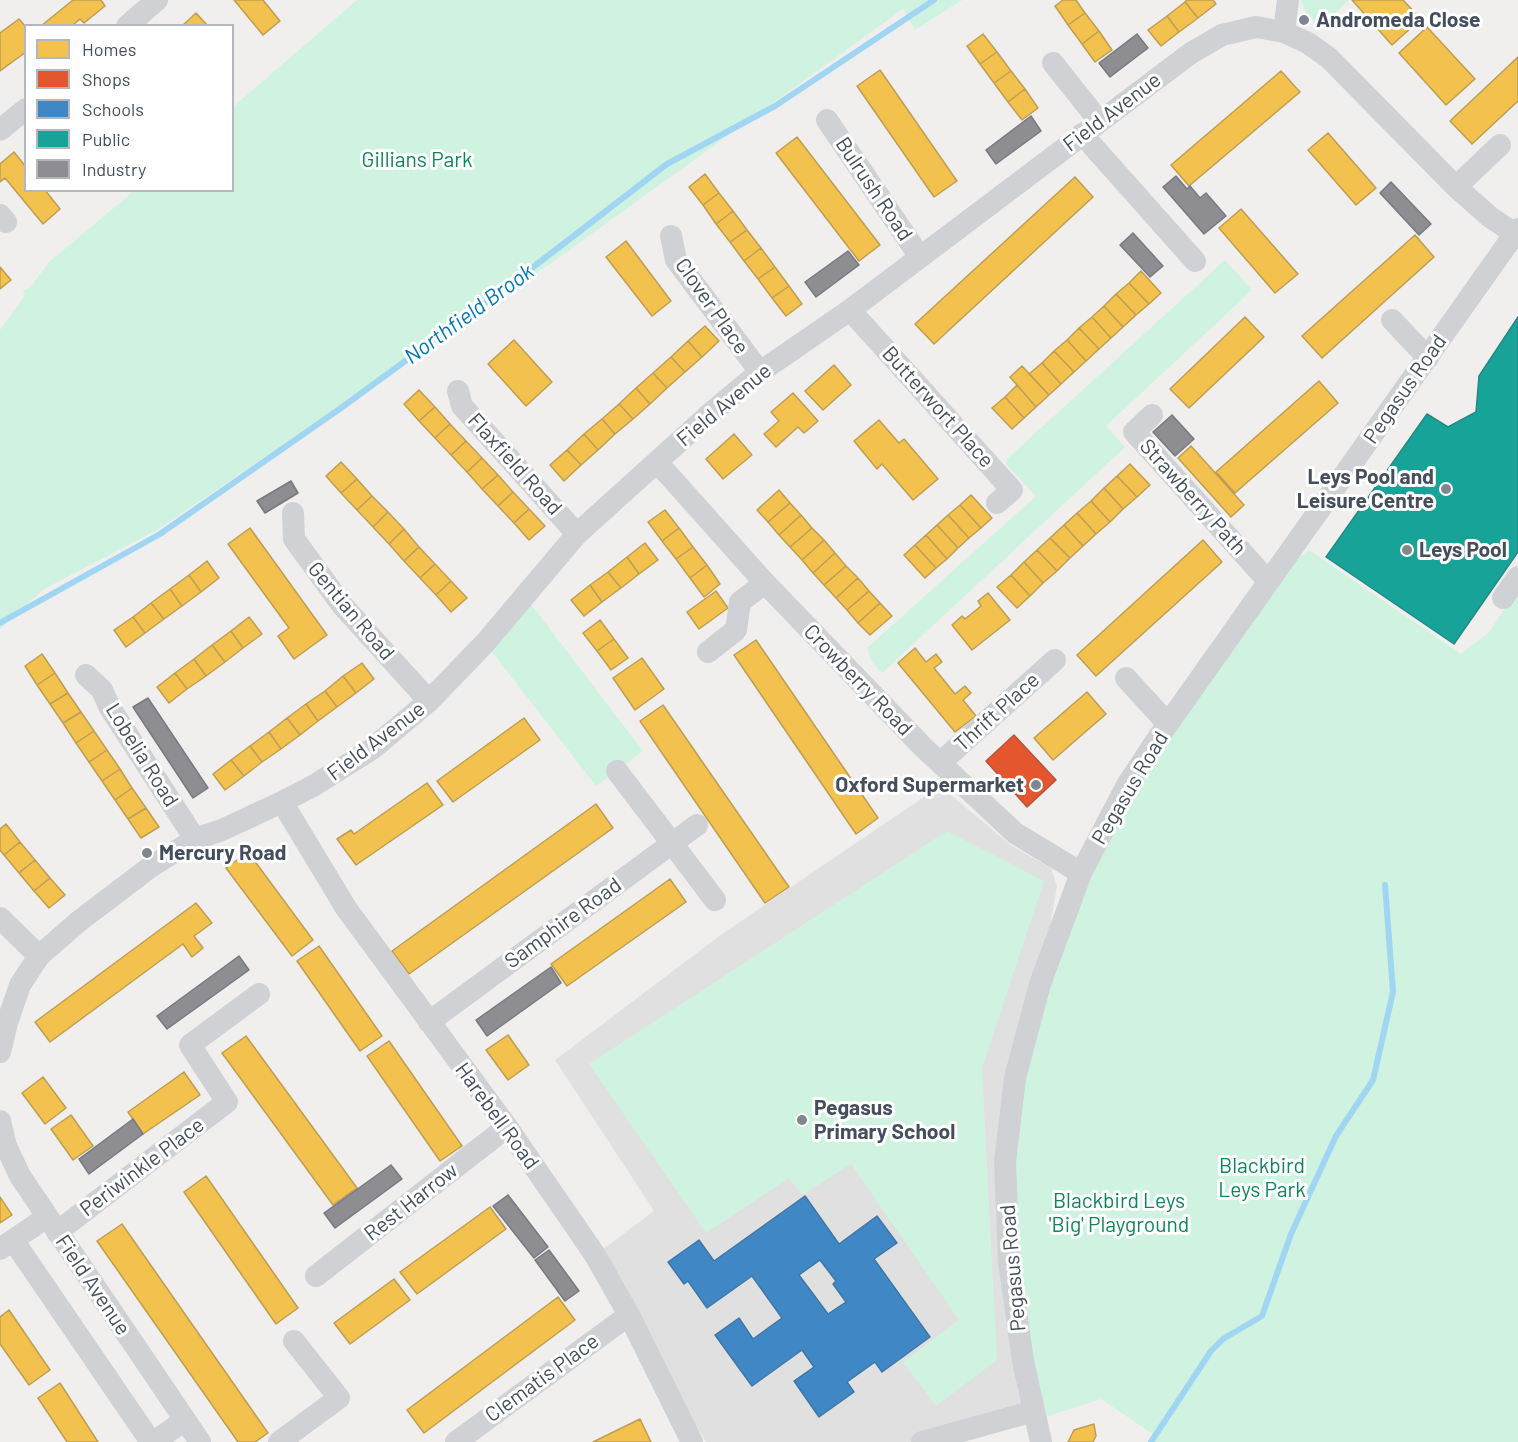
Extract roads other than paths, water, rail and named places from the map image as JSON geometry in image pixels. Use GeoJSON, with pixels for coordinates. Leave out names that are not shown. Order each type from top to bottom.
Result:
{"type":"FeatureCollection","features":[{"type":"Feature","properties":{"kind":"street"},"geometry":{"type":"LineString","coordinates":[[129,24],[158,0]]}},
{"type":"Feature","properties":{"kind":"street"},"geometry":{"type":"LineString","coordinates":[[1284,32],[1288,0]]}},
{"type":"Feature","properties":{"kind":"street","name":"Field Avenue"},"geometry":{"type":"LineString","coordinates":[[0,1052],[20,985],[39,956],[78,922],[149,868],[195,839],[222,830],[282,802],[353,762],[406,722],[485,643],[578,534],[712,412],[760,372],[850,310],[1191,53],[1222,35],[1256,27],[1284,32],[1308,43],[1329,58],[1456,187],[1490,217],[1516,232]]}},
{"type":"Feature","properties":{"kind":"street"},"geometry":{"type":"LineString","coordinates":[[1053,63],[1091,128],[1195,261]]}},
{"type":"Feature","properties":{"kind":"street"},"geometry":{"type":"LineString","coordinates":[[0,130],[24,111]]}},
{"type":"Feature","properties":{"kind":"street","name":"Bulrush Road"},"geometry":{"type":"LineString","coordinates":[[827,120],[920,257]]}},
{"type":"Feature","properties":{"kind":"street"},"geometry":{"type":"LineString","coordinates":[[1456,187],[1500,145]]}},
{"type":"Feature","properties":{"kind":"street","name":"Pegasus Road"},"geometry":{"type":"LineString","coordinates":[[1041,1442],[1023,1362],[1009,1262],[1005,1162],[1015,1078],[1041,984],[1081,873],[1127,785],[1168,724],[1516,232]]}},
{"type":"Feature","properties":{"kind":"street","name":"Clover Place"},"geometry":{"type":"LineString","coordinates":[[671,236],[676,260],[760,372]]}},
{"type":"Feature","properties":{"kind":"street","name":"Butterwort Place"},"geometry":{"type":"LineString","coordinates":[[850,310],[1012,490],[997,503]]}},
{"type":"Feature","properties":{"kind":"street"},"geometry":{"type":"LineString","coordinates":[[1392,320],[1428,358]]}},
{"type":"Feature","properties":{"kind":"street","name":"Flaxfield Road"},"geometry":{"type":"LineString","coordinates":[[458,391],[462,406],[578,534]]}},
{"type":"Feature","properties":{"kind":"street","name":"Strawberry Path"},"geometry":{"type":"LineString","coordinates":[[1152,415],[1134,432],[1268,581]]}},
{"type":"Feature","properties":{"kind":"street","name":"Crowberry Road"},"geometry":{"type":"LineString","coordinates":[[657,462],[765,583],[940,763],[1015,833],[1081,873]]}},
{"type":"Feature","properties":{"kind":"street","name":"Gentian Road"},"geometry":{"type":"LineString","coordinates":[[293,513],[294,539],[307,558],[342,605],[429,701]]}},
{"type":"Feature","properties":{"kind":"street"},"geometry":{"type":"LineString","coordinates":[[1503,598],[1518,577]]}},
{"type":"Feature","properties":{"kind":"street"},"geometry":{"type":"LineString","coordinates":[[708,652],[736,630],[740,602],[765,583]]}},
{"type":"Feature","properties":{"kind":"street","name":"Thrift Place"},"geometry":{"type":"LineString","coordinates":[[940,763],[1055,660]]}},
{"type":"Feature","properties":{"kind":"street","name":"Lobelia Road"},"geometry":{"type":"LineString","coordinates":[[86,675],[102,690],[110,708],[195,839]]}},
{"type":"Feature","properties":{"kind":"street"},"geometry":{"type":"LineString","coordinates":[[1126,678],[1168,724]]}},
{"type":"Feature","properties":{"kind":"street"},"geometry":{"type":"LineString","coordinates":[[616,771],[715,900]]}},
{"type":"Feature","properties":{"kind":"street","name":"Harebell Road"},"geometry":{"type":"LineString","coordinates":[[282,802],[346,908],[507,1127],[595,1255],[629,1315],[692,1442]]}},
{"type":"Feature","properties":{"kind":"street","name":"Samphire Road"},"geometry":{"type":"LineString","coordinates":[[429,1022],[697,825]]}},
{"type":"Feature","properties":{"kind":"street"},"geometry":{"type":"LineString","coordinates":[[0,918],[39,956]]}},
{"type":"Feature","properties":{"kind":"street","name":"Periwinkle Place"},"geometry":{"type":"LineString","coordinates":[[7,1244],[52,1224],[227,1102],[190,1045],[259,994]]}},
{"type":"Feature","properties":{"kind":"street","name":"Field Avenue"},"geometry":{"type":"LineString","coordinates":[[0,1121],[13,1162],[52,1224],[200,1442]]}},
{"type":"Feature","properties":{"kind":"street","name":"Rest Harrow"},"geometry":{"type":"LineString","coordinates":[[316,1276],[507,1127]]}},
{"type":"Feature","properties":{"kind":"street"},"geometry":{"type":"LineString","coordinates":[[7,1244],[153,1442],[184,1420]]}},
{"type":"Feature","properties":{"kind":"street","name":"Clematis Place"},"geometry":{"type":"LineString","coordinates":[[456,1442],[629,1315]]}},
{"type":"Feature","properties":{"kind":"street"},"geometry":{"type":"LineString","coordinates":[[279,1442],[339,1398],[294,1341]]}},
{"type":"Feature","properties":{"kind":"street"},"geometry":{"type":"LineString","coordinates":[[922,1442],[1034,1411]]}},
{"type":"Feature","properties":{"kind":"waterway","name":"Northfield Brook"},"geometry":{"type":"LineString","coordinates":[[0,623],[160,534],[341,408],[519,278],[667,164],[775,106],[934,0]]}},
{"type":"Feature","properties":{"kind":"waterway"},"geometry":{"type":"LineString","coordinates":[[1151,1442],[1211,1351],[1223,1339],[1262,1316],[1291,1234],[1336,1136],[1373,1080],[1393,992],[1385,885]]}},
{"type":"Feature","properties":{"kind":"place","name":"Andromeda Close"},"geometry":{"type":"Point","coordinates":[1304,20]}},
{"type":"Feature","properties":{"kind":"place","name":"Leys Pool and Leisure Centre"},"geometry":{"type":"Point","coordinates":[1446,489]}},
{"type":"Feature","properties":{"kind":"place","name":"Leys Pool"},"geometry":{"type":"Point","coordinates":[1407,550]}},
{"type":"Feature","properties":{"kind":"place","name":"Oxford Supermarket"},"geometry":{"type":"Point","coordinates":[1036,785]}},
{"type":"Feature","properties":{"kind":"place","name":"Mercury Road"},"geometry":{"type":"Point","coordinates":[147,853]}},
{"type":"Feature","properties":{"kind":"place","name":"Pegasus Primary School"},"geometry":{"type":"Point","coordinates":[802,1120]}},
{"type":"Feature","properties":{"kind":"park label","name":"Gillians Park"},"geometry":{"type":"Point","coordinates":[417,160]}},
{"type":"Feature","properties":{"kind":"park label","name":"Blackbird Leys Park"},"geometry":{"type":"Point","coordinates":[1262,1178]}},
{"type":"Feature","properties":{"kind":"park label","name":"Blackbird Leys 'Big' Playground"},"geometry":{"type":"Point","coordinates":[1119,1213]}}]}
